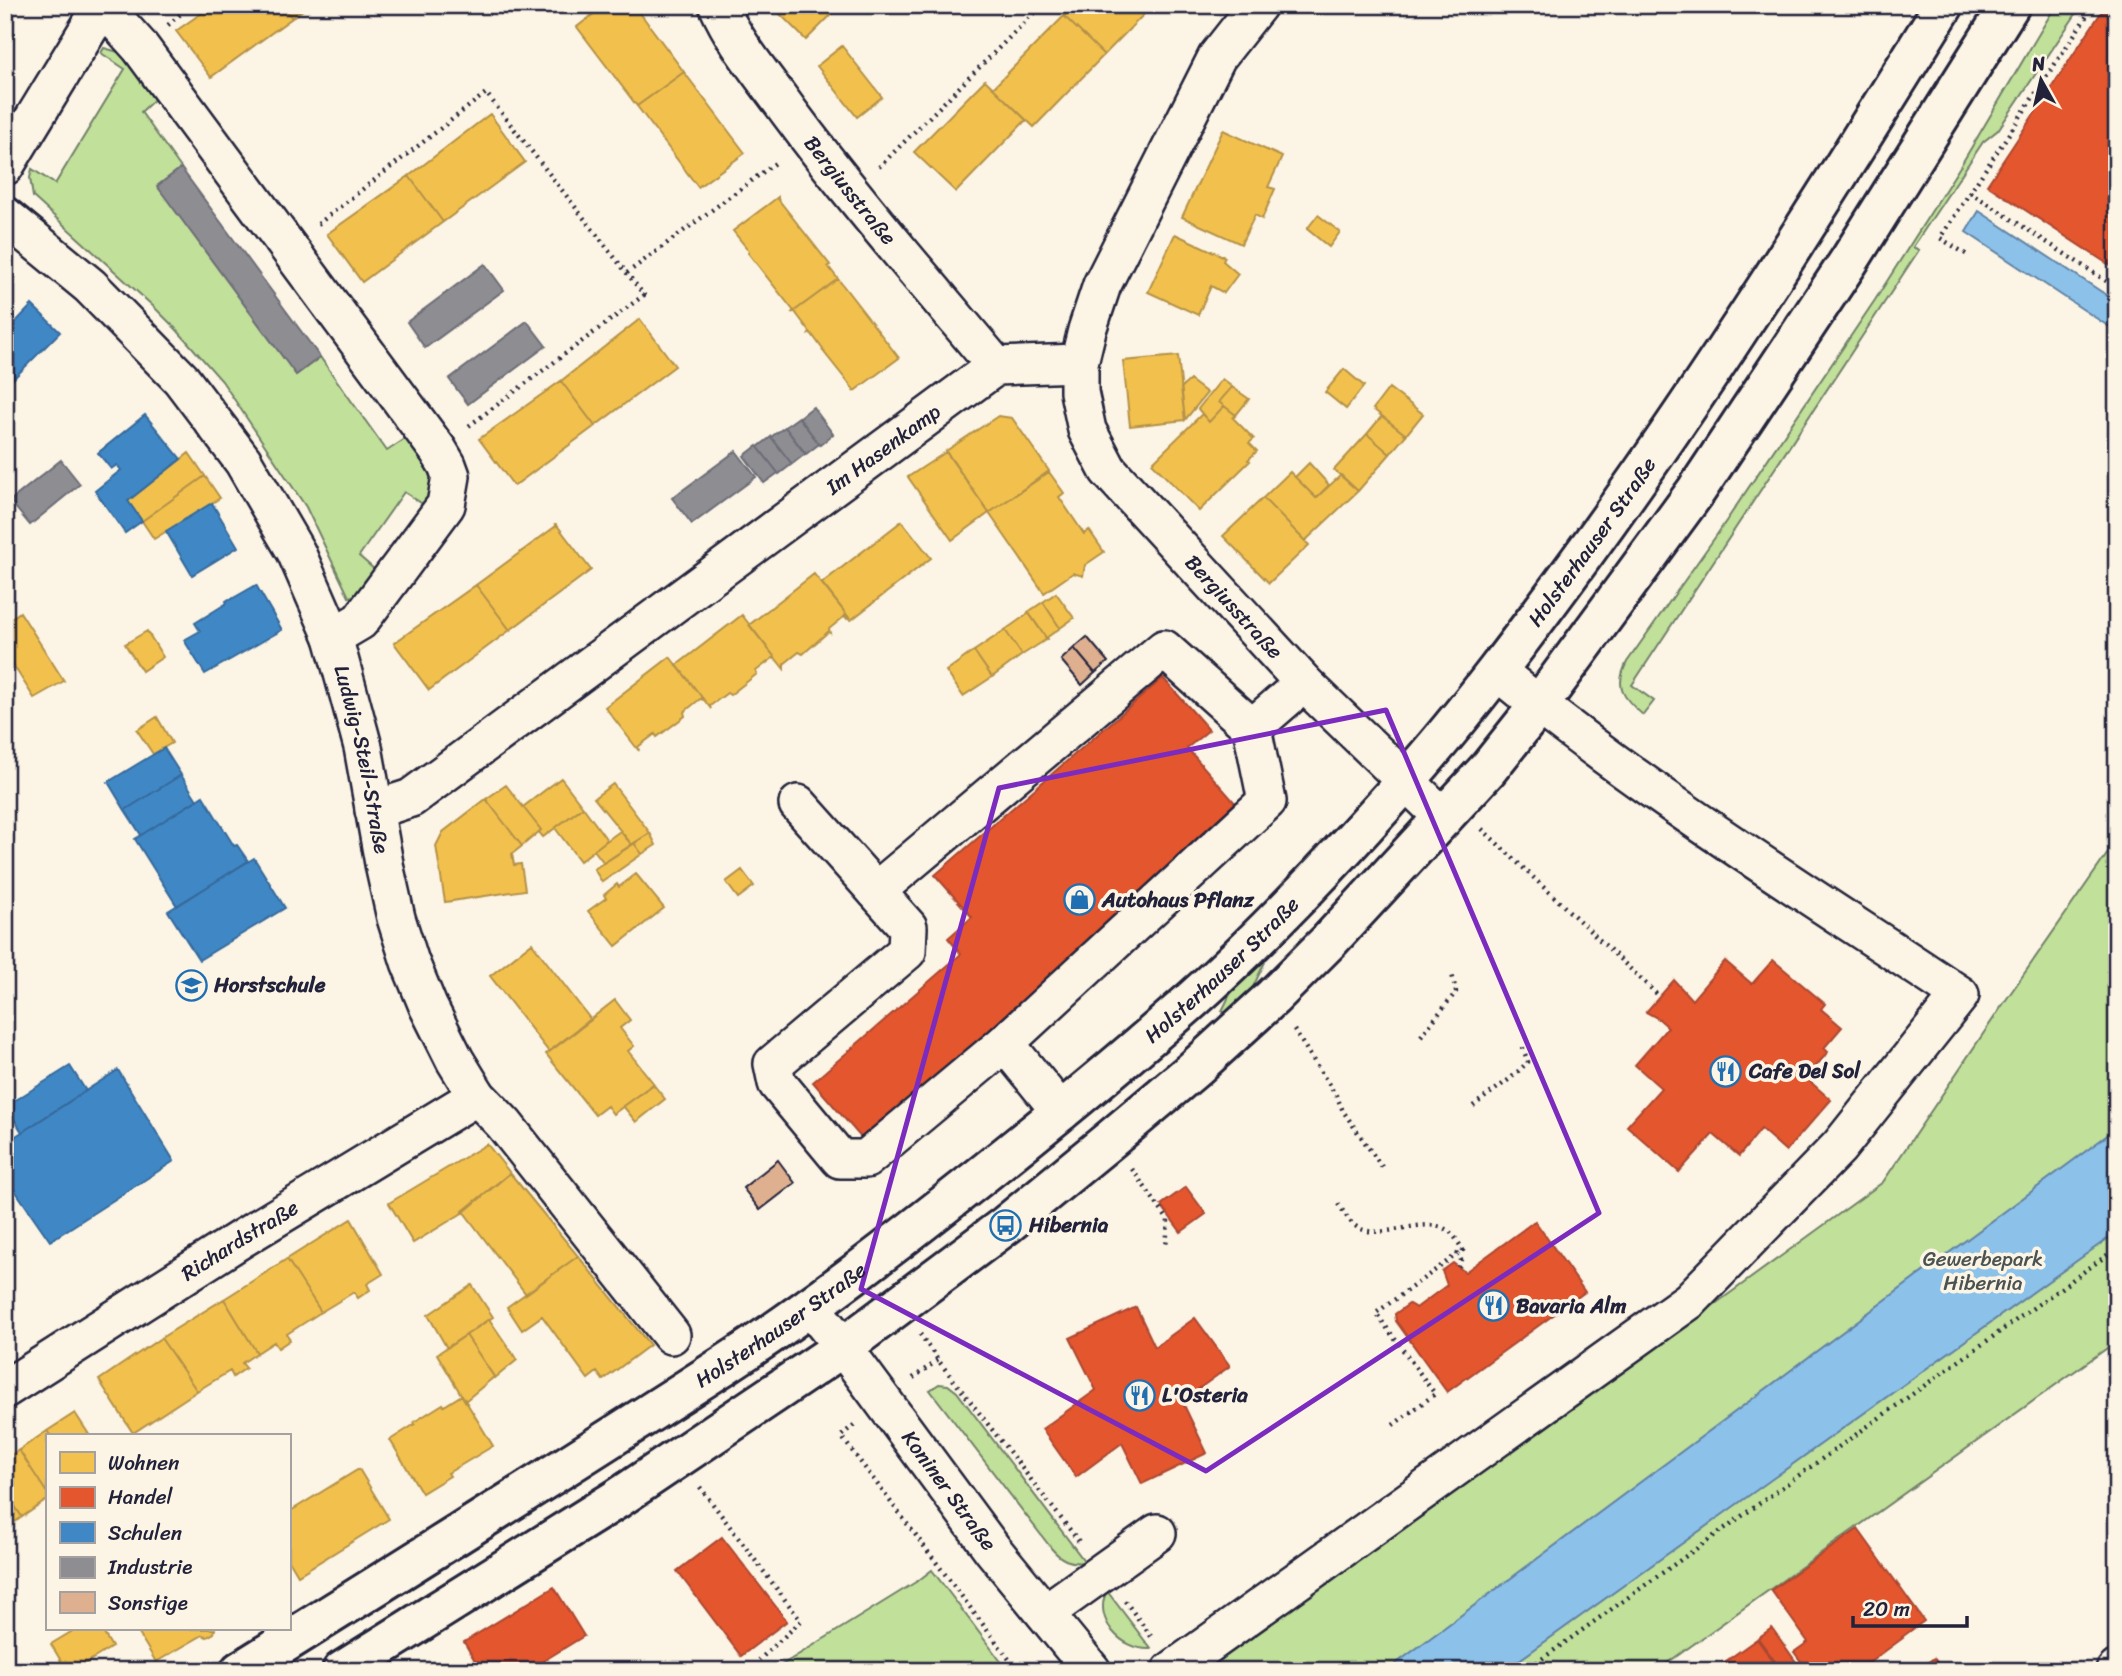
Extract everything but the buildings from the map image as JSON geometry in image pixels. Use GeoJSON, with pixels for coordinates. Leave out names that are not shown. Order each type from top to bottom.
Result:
{"type":"FeatureCollection","features":[{"type":"Feature","properties":{"kind":"main road","name":"Holsterhauser Straße"},"geometry":{"type":"LineString","coordinates":[[240,1671],[723,1366],[810,1306],[920,1225],[1061,1112],[1194,998],[1291,904],[1406,781],[1497,671],[1653,460],[1798,240],[1944,5]]}},
{"type":"Feature","properties":{"kind":"main road"},"geometry":{"type":"LineString","coordinates":[[342,1671],[617,1499],[843,1347],[1006,1225],[1193,1070],[1273,997],[1450,811],[1539,705],[1696,491],[1849,261],[2010,5]]}},
{"type":"Feature","properties":{"kind":"street"},"geometry":{"type":"LineString","coordinates":[[5,166],[103,5],[140,47],[438,450],[450,476],[446,505],[360,621],[333,638]]}},
{"type":"Feature","properties":{"kind":"street","name":"Bergiusstraße"},"geometry":{"type":"LineString","coordinates":[[718,5],[729,29],[808,138],[996,366]]}},
{"type":"Feature","properties":{"kind":"street"},"geometry":{"type":"LineString","coordinates":[[996,366],[1079,363],[1102,285],[1217,57],[1258,5]]}},
{"type":"Feature","properties":{"kind":"street","name":"Ludwig-Steil-Straße"},"geometry":{"type":"LineString","coordinates":[[5,216],[90,286],[181,379],[243,461],[296,552],[333,638],[363,747],[384,869],[396,918],[428,1006],[455,1060],[477,1096],[504,1124],[671,1335]]}},
{"type":"Feature","properties":{"kind":"street","name":"Bergiusstraße"},"geometry":{"type":"LineString","coordinates":[[1079,363],[1079,391],[1087,430],[1108,470],[1304,683],[1406,781],[1450,811]]}},
{"type":"Feature","properties":{"kind":"street","name":"Im Hasenkamp"},"geometry":{"type":"LineString","coordinates":[[374,810],[411,798],[996,366]]}},
{"type":"Feature","properties":{"kind":"street"},"geometry":{"type":"LineString","coordinates":[[799,804],[876,891],[908,927],[907,951],[773,1064],[777,1083],[840,1159],[866,1159],[1005,1043],[1266,801],[1252,728],[1164,649],[876,891]]}},
{"type":"Feature","properties":{"kind":"street"},"geometry":{"type":"LineString","coordinates":[[1173,1670],[1690,1300],[1839,1147],[1960,995],[1626,771],[1497,671]]}},
{"type":"Feature","properties":{"kind":"street"},"geometry":{"type":"LineString","coordinates":[[1252,728],[1304,683]]}},
{"type":"Feature","properties":{"kind":"street"},"geometry":{"type":"LineString","coordinates":[[1005,1043],[1061,1112]]}},
{"type":"Feature","properties":{"kind":"street","name":"Richardstraße"},"geometry":{"type":"LineString","coordinates":[[5,1388],[240,1239],[477,1096]]}},
{"type":"Feature","properties":{"kind":"street","name":"Koniner Straße"},"geometry":{"type":"LineString","coordinates":[[810,1306],[993,1550],[1092,1671]]}},
{"type":"Feature","properties":{"kind":"street"},"geometry":{"type":"LineString","coordinates":[[1045,1613],[1157,1532]]}},
{"type":"Feature","properties":{"kind":"path"},"geometry":{"type":"LineString","coordinates":[[852,194],[1042,5]]}},
{"type":"Feature","properties":{"kind":"path"},"geometry":{"type":"LineString","coordinates":[[1966,254],[1940,238],[2094,5]]}},
{"type":"Feature","properties":{"kind":"path"},"geometry":{"type":"LineString","coordinates":[[287,248],[486,93],[644,295],[438,450]]}},
{"type":"Feature","properties":{"kind":"path"},"geometry":{"type":"LineString","coordinates":[[627,273],[808,138]]}},
{"type":"Feature","properties":{"kind":"path"},"geometry":{"type":"LineString","coordinates":[[1970,192],[2117,288]]}},
{"type":"Feature","properties":{"kind":"path"},"geometry":{"type":"LineString","coordinates":[[1450,811],[1660,996]]}},
{"type":"Feature","properties":{"kind":"path"},"geometry":{"type":"LineString","coordinates":[[1421,1036],[1456,992],[1452,974]]}},
{"type":"Feature","properties":{"kind":"path"},"geometry":{"type":"LineString","coordinates":[[1273,997],[1337,1097],[1343,1111],[1384,1170]]}},
{"type":"Feature","properties":{"kind":"path"},"geometry":{"type":"LineString","coordinates":[[1473,1106],[1528,1062],[1522,1046]]}},
{"type":"Feature","properties":{"kind":"path"},"geometry":{"type":"LineString","coordinates":[[1111,1139],[1168,1220],[1166,1248]]}},
{"type":"Feature","properties":{"kind":"path"},"geometry":{"type":"LineString","coordinates":[[1338,1204],[1353,1225],[1365,1231],[1432,1226],[1449,1231],[1463,1250],[1376,1313],[1435,1394],[1393,1425]]}},
{"type":"Feature","properties":{"kind":"path"},"geometry":{"type":"LineString","coordinates":[[1525,1671],[2117,1248]]}},
{"type":"Feature","properties":{"kind":"path"},"geometry":{"type":"LineString","coordinates":[[1457,1254],[1461,1260],[1459,1267]]}},
{"type":"Feature","properties":{"kind":"path"},"geometry":{"type":"LineString","coordinates":[[938,1360],[1103,1571],[1173,1670]]}},
{"type":"Feature","properties":{"kind":"path"},"geometry":{"type":"LineString","coordinates":[[841,1436],[1018,1671]]}},
{"type":"Feature","properties":{"kind":"path"},"geometry":{"type":"LineString","coordinates":[[678,1458],[801,1621],[759,1660]]}},
{"type":"Feature","properties":{"kind":"highlighted area"},"geometry":{"type":"Polygon","coordinates":[[[1386,710],[1599,1213],[1206,1471],[861,1289],[999,788],[1386,710]]]}},
{"type":"Feature","properties":{"kind":"green space"},"geometry":{"type":"Polygon","coordinates":[[[2056,5],[2082,5],[1998,130],[1983,142],[1913,247],[1919,250],[1632,685],[1654,701],[1643,715],[1623,692],[1621,678],[1627,662],[1716,536],[1875,300],[1961,165],[2056,5]]]}},
{"type":"Feature","properties":{"kind":"green space"},"geometry":{"type":"Polygon","coordinates":[[[104,48],[122,53],[159,95],[141,112],[181,168],[158,186],[297,374],[320,357],[387,451],[411,435],[434,467],[429,508],[404,492],[359,556],[383,577],[364,593],[349,597],[306,507],[222,381],[154,307],[33,197],[30,178],[32,169],[55,184],[125,69],[101,53],[104,48]]]}},
{"type":"Feature","properties":{"kind":"green space","name":"Gewerbepark Hibernia"},"geometry":{"type":"Polygon","coordinates":[[[2117,840],[2117,1341],[1656,1671],[1197,1671],[1883,1182],[2117,840]]]}},
{"type":"Feature","properties":{"kind":"green space"},"geometry":{"type":"Polygon","coordinates":[[[1262,960],[1265,962],[1252,989],[1225,1013],[1222,1011],[1235,984],[1262,960]]]}},
{"type":"Feature","properties":{"kind":"green space"},"geometry":{"type":"Polygon","coordinates":[[[939,1384],[948,1385],[957,1392],[1085,1562],[1066,1560],[1051,1548],[930,1390],[939,1384]]]}},
{"type":"Feature","properties":{"kind":"green space"},"geometry":{"type":"Polygon","coordinates":[[[932,1570],[1008,1671],[772,1671],[919,1580],[932,1570]]]}},
{"type":"Feature","properties":{"kind":"green space"},"geometry":{"type":"Polygon","coordinates":[[[1107,1591],[1151,1649],[1130,1645],[1112,1631],[1103,1612],[1107,1591]]]}},
{"type":"Feature","properties":{"kind":"water"},"geometry":{"type":"Polygon","coordinates":[[[1979,211],[2117,302],[2117,332],[1966,232],[1979,211]]]}},
{"type":"Feature","properties":{"kind":"water"},"geometry":{"type":"Polygon","coordinates":[[[2117,1128],[2117,1232],[1504,1671],[1386,1671],[2117,1128]]]}},
{"type":"Feature","properties":{"kind":"place","name":"Autohaus Pflanz"},"geometry":{"type":"Point","coordinates":[1079,900]}},
{"type":"Feature","properties":{"kind":"place","name":"Horstschule"},"geometry":{"type":"Point","coordinates":[191,985]}},
{"type":"Feature","properties":{"kind":"place","name":"Cafe Del Sol"},"geometry":{"type":"Point","coordinates":[1726,1071]}},
{"type":"Feature","properties":{"kind":"place","name":"Hibernia"},"geometry":{"type":"Point","coordinates":[1006,1225]}},
{"type":"Feature","properties":{"kind":"place","name":"Bavaria Alm"},"geometry":{"type":"Point","coordinates":[1493,1306]}},
{"type":"Feature","properties":{"kind":"place","name":"L'Osteria"},"geometry":{"type":"Point","coordinates":[1139,1395]}}]}
